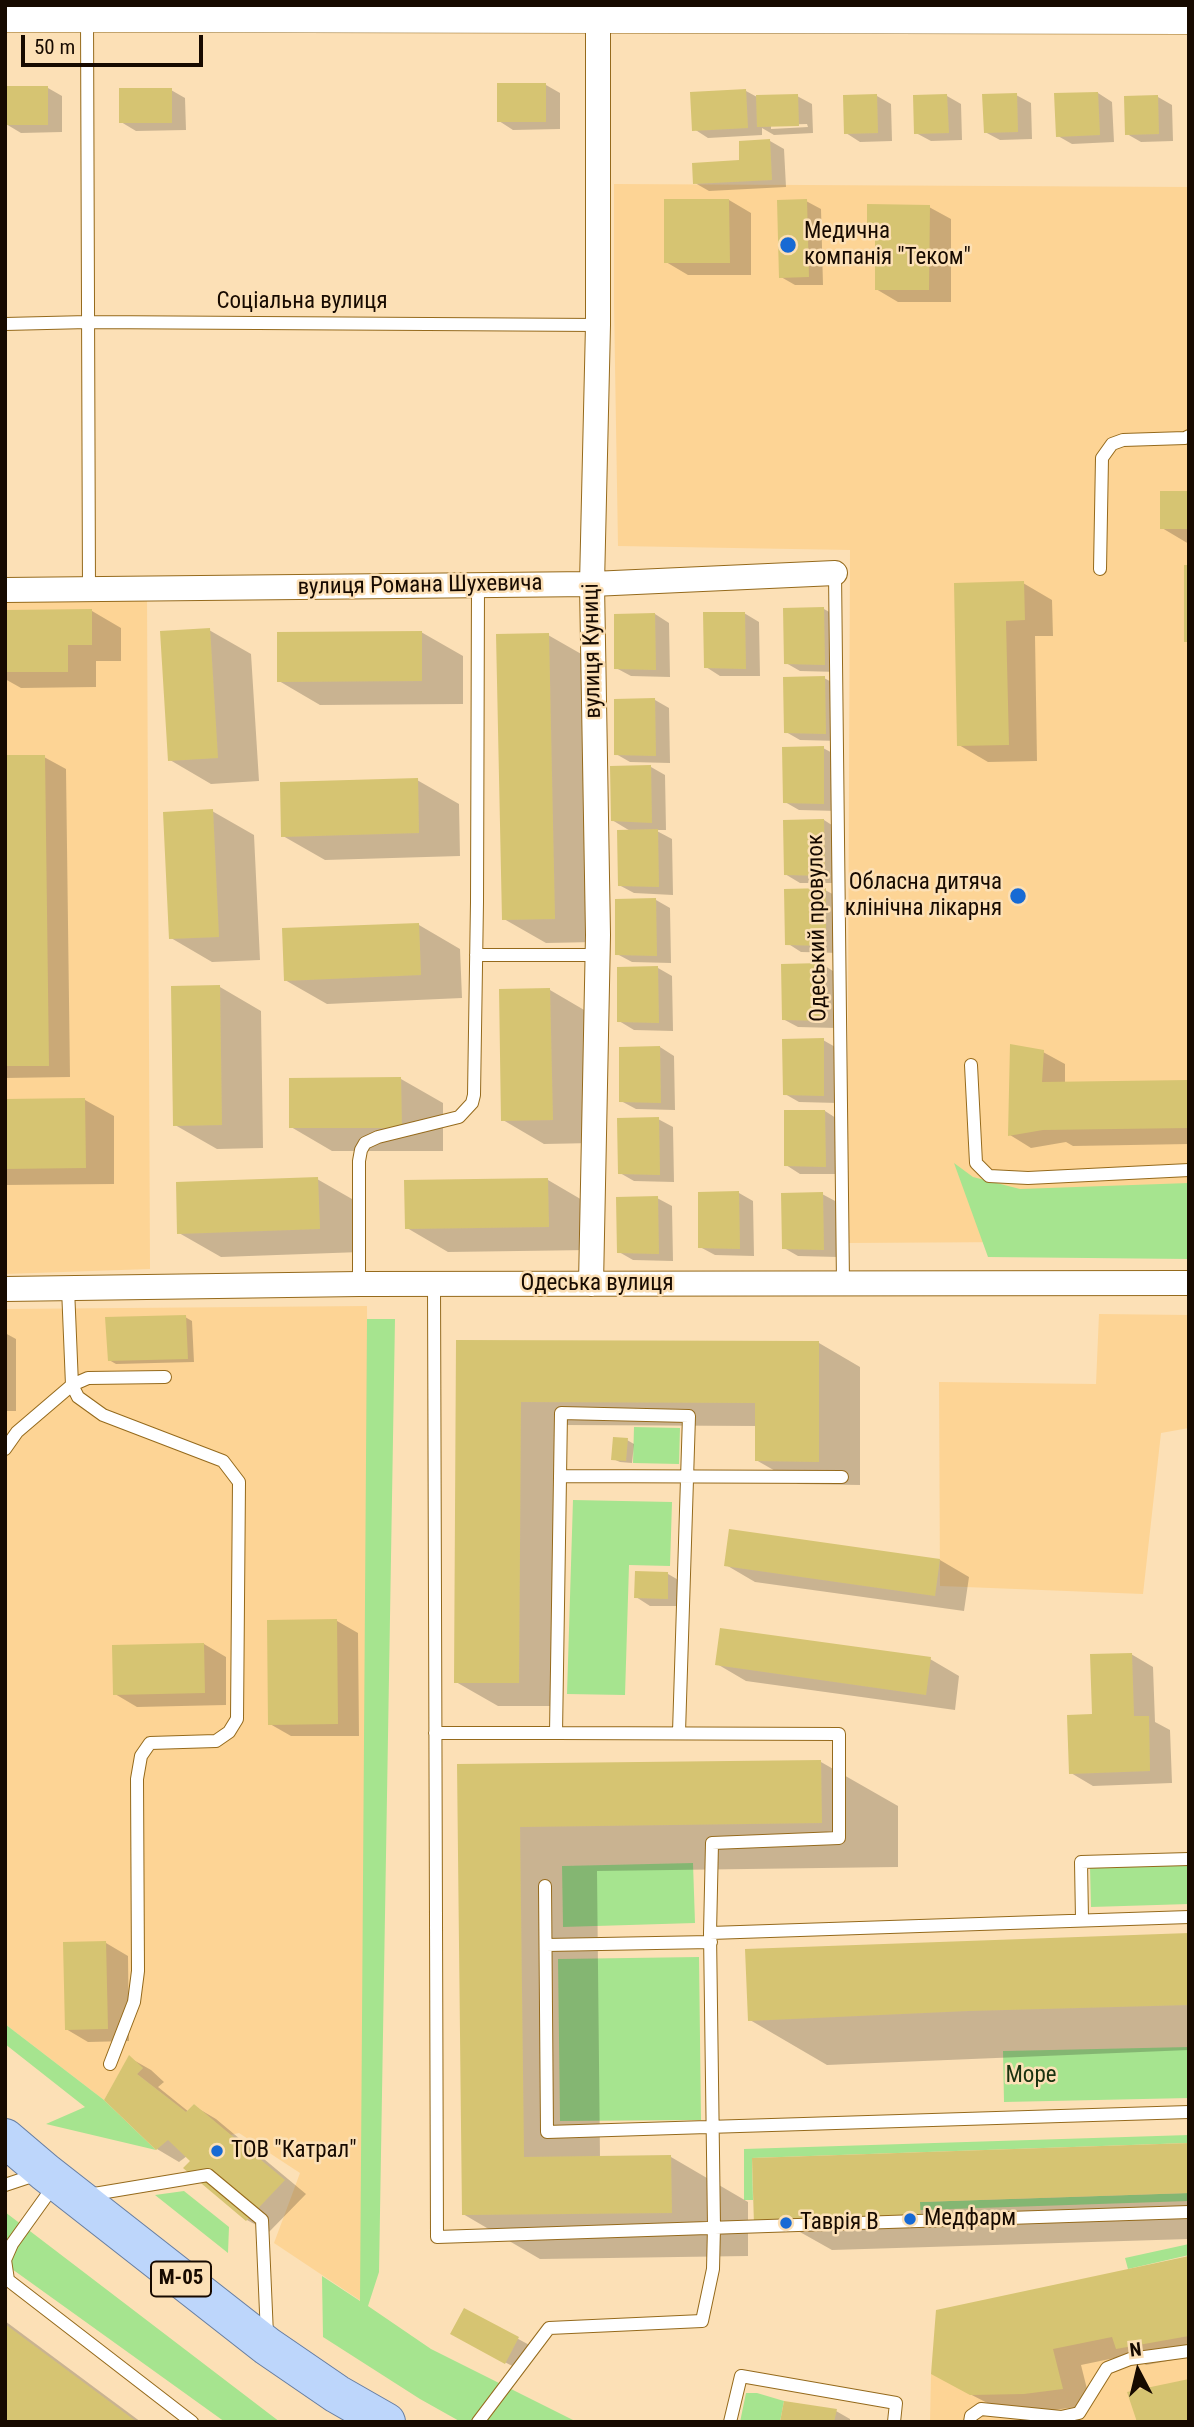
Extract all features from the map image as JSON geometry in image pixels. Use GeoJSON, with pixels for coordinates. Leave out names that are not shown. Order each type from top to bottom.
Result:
{"type":"FeatureCollection","features":[{"type":"Feature","properties":{"kind":"main road","name":"М-05"},"geometry":{"type":"LineString","coordinates":[[5,2138],[339,2403],[386,2422]]}},
{"type":"Feature","properties":{"kind":"street"},"geometry":{"type":"LineString","coordinates":[[5,16],[1189,19]]}},
{"type":"Feature","properties":{"kind":"street","name":"вулиця Куниці"},"geometry":{"type":"LineString","coordinates":[[591,1284],[597,955],[592,584],[598,325],[598,18]]}},
{"type":"Feature","properties":{"kind":"street","name":"вулиця Романа Шухевича"},"geometry":{"type":"LineString","coordinates":[[5,590],[592,584],[835,573]]}},
{"type":"Feature","properties":{"kind":"street","name":"Одеська вулиця"},"geometry":{"type":"LineString","coordinates":[[5,1289],[359,1284],[1189,1283]]}},
{"type":"Feature","properties":{"kind":"lane"},"geometry":{"type":"LineString","coordinates":[[87,17],[89,590]]}},
{"type":"Feature","properties":{"kind":"lane","name":"Соціальна вулиця"},"geometry":{"type":"LineString","coordinates":[[5,324],[88,322],[598,325]]}},
{"type":"Feature","properties":{"kind":"lane"},"geometry":{"type":"LineString","coordinates":[[1100,569],[1102,458],[1112,444],[1123,440],[1189,436]]}},
{"type":"Feature","properties":{"kind":"lane","name":"Одеський провулок"},"geometry":{"type":"LineString","coordinates":[[835,573],[843,1283]]}},
{"type":"Feature","properties":{"kind":"lane"},"geometry":{"type":"LineString","coordinates":[[359,1284],[360,1150],[365,1143],[378,1137],[459,1117],[472,1103],[476,955],[478,586]]}},
{"type":"Feature","properties":{"kind":"lane"},"geometry":{"type":"LineString","coordinates":[[476,955],[597,955]]}},
{"type":"Feature","properties":{"kind":"lane"},"geometry":{"type":"LineString","coordinates":[[971,1065],[976,1163],[989,1176],[1028,1178],[1189,1170]]}},
{"type":"Feature","properties":{"kind":"lane"},"geometry":{"type":"LineString","coordinates":[[434,1284],[437,2237],[1189,2212]]}},
{"type":"Feature","properties":{"kind":"lane"},"geometry":{"type":"LineString","coordinates":[[68,1288],[72,1385],[78,1397],[103,1415],[223,1461],[239,1482],[237,1719],[229,1732],[216,1741],[150,1743],[141,1756],[137,1779],[138,1971],[134,2003],[110,2064]]}},
{"type":"Feature","properties":{"kind":"lane"},"geometry":{"type":"LineString","coordinates":[[5,1449],[17,1432],[72,1385],[88,1378],[165,1377]]}},
{"type":"Feature","properties":{"kind":"lane"},"geometry":{"type":"LineString","coordinates":[[556,1733],[561,1413],[689,1416],[679,1732]]}},
{"type":"Feature","properties":{"kind":"lane"},"geometry":{"type":"LineString","coordinates":[[560,1476],[842,1477]]}},
{"type":"Feature","properties":{"kind":"lane"},"geometry":{"type":"LineString","coordinates":[[435,1733],[839,1734],[839,1838],[712,1843],[710,1937],[714,2227],[713,2269],[702,2321],[549,2328],[478,2422]]}},
{"type":"Feature","properties":{"kind":"lane"},"geometry":{"type":"LineString","coordinates":[[1082,1919],[1081,1862],[1189,1859]]}},
{"type":"Feature","properties":{"kind":"lane"},"geometry":{"type":"LineString","coordinates":[[545,1886],[547,2132],[711,2129],[1189,2112]]}},
{"type":"Feature","properties":{"kind":"lane"},"geometry":{"type":"LineString","coordinates":[[546,1945],[1082,1919],[1189,1917]]}},
{"type":"Feature","properties":{"kind":"lane"},"geometry":{"type":"LineString","coordinates":[[5,2185],[208,2175],[262,2220],[267,2346]]}},
{"type":"Feature","properties":{"kind":"lane"},"geometry":{"type":"LineString","coordinates":[[60,2183],[12,2244],[5,2260],[8,2280],[192,2422]]}},
{"type":"Feature","properties":{"kind":"lane"},"geometry":{"type":"LineString","coordinates":[[970,2422],[971,2416],[981,2409],[1061,2417],[1079,2413],[1107,2368],[1130,2359],[1189,2351]]}},
{"type":"Feature","properties":{"kind":"lane"},"geometry":{"type":"LineString","coordinates":[[730,2422],[741,2376],[896,2403],[894,2422]]}},
{"type":"Feature","properties":{"kind":"shaded area","name":"Обласна дитяча клінічна лікарня"},"geometry":{"type":"Polygon","coordinates":[[[614,184],[1189,187],[1189,1241],[847,1243],[850,550],[618,546],[614,184]]]}},
{"type":"Feature","properties":{"kind":"shaded area"},"geometry":{"type":"Polygon","coordinates":[[[147,594],[150,1269],[5,1274],[5,595],[147,594]]]}},
{"type":"Feature","properties":{"kind":"shaded area"},"geometry":{"type":"Polygon","coordinates":[[[367,1306],[368,1543],[361,2301],[274,2243],[300,2173],[239,2133],[230,2135],[194,2104],[186,2112],[137,2074],[143,2068],[129,2056],[104,2100],[5,2024],[5,1309],[367,1306]]]}},
{"type":"Feature","properties":{"kind":"shaded area"},"geometry":{"type":"Polygon","coordinates":[[[1099,1314],[1189,1315],[1189,1428],[1161,1433],[1143,1594],[940,1586],[939,1382],[1096,1384],[1099,1314]]]}},
{"type":"Feature","properties":{"kind":"shaded area"},"geometry":{"type":"Polygon","coordinates":[[[1189,2256],[1189,2422],[930,2422],[931,2374],[1189,2256]]]}},
{"type":"Feature","properties":{"kind":"green space"},"geometry":{"type":"Polygon","coordinates":[[[954,1163],[973,1177],[1020,1189],[1189,1183],[1189,1259],[988,1257],[954,1163]]]}},
{"type":"Feature","properties":{"kind":"green space"},"geometry":{"type":"Polygon","coordinates":[[[367,1319],[395,1319],[379,2272],[368,2306],[431,2349],[577,2422],[461,2422],[323,2337],[322,2276],[360,2301],[367,1319]]]}},
{"type":"Feature","properties":{"kind":"green space"},"geometry":{"type":"Polygon","coordinates":[[[634,1427],[680,1428],[679,1464],[633,1463],[634,1427]]]}},
{"type":"Feature","properties":{"kind":"green space"},"geometry":{"type":"Polygon","coordinates":[[[573,1500],[672,1502],[670,1566],[629,1565],[625,1695],[567,1694],[573,1500]]]}},
{"type":"Feature","properties":{"kind":"green space"},"geometry":{"type":"Polygon","coordinates":[[[693,1863],[695,1923],[563,1927],[562,1866],[693,1863]]]}},
{"type":"Feature","properties":{"kind":"green space"},"geometry":{"type":"Polygon","coordinates":[[[1189,1865],[1189,1904],[1091,1907],[1090,1867],[1189,1865]]]}},
{"type":"Feature","properties":{"kind":"green space"},"geometry":{"type":"Polygon","coordinates":[[[699,1957],[701,2120],[560,2121],[558,1959],[699,1957]]]}},
{"type":"Feature","properties":{"kind":"green space"},"geometry":{"type":"Polygon","coordinates":[[[5,2024],[104,2100],[156,2150],[46,2124],[85,2107],[5,2044],[5,2024]]]}},
{"type":"Feature","properties":{"kind":"green space","name":"Море"},"geometry":{"type":"Polygon","coordinates":[[[1189,2047],[1189,2098],[1004,2102],[1003,2051],[1189,2047]]]}},
{"type":"Feature","properties":{"kind":"green space"},"geometry":{"type":"Polygon","coordinates":[[[1189,2135],[1189,2143],[752,2158],[753,2200],[744,2200],[744,2149],[1189,2135]]]}},
{"type":"Feature","properties":{"kind":"green space"},"geometry":{"type":"Polygon","coordinates":[[[184,2191],[229,2227],[228,2253],[155,2195],[184,2191]]]}},
{"type":"Feature","properties":{"kind":"green space"},"geometry":{"type":"Polygon","coordinates":[[[1189,2193],[1189,2201],[920,2210],[920,2202],[1189,2193]]]}},
{"type":"Feature","properties":{"kind":"green space"},"geometry":{"type":"Polygon","coordinates":[[[5,2212],[280,2422],[225,2422],[5,2264],[5,2212]]]}},
{"type":"Feature","properties":{"kind":"green space"},"geometry":{"type":"Polygon","coordinates":[[[1189,2244],[1189,2255],[1128,2269],[1125,2258],[1189,2244]]]}},
{"type":"Feature","properties":{"kind":"green space"},"geometry":{"type":"Polygon","coordinates":[[[746,2393],[757,2393],[784,2401],[780,2422],[740,2422],[746,2393]]]}},
{"type":"Feature","properties":{"kind":"building"},"geometry":{"type":"Polygon","coordinates":[[[497,83],[546,83],[546,122],[497,122],[497,83]]]}},
{"type":"Feature","properties":{"kind":"building"},"geometry":{"type":"Polygon","coordinates":[[[5,86],[48,86],[48,125],[5,125],[5,86]]]}},
{"type":"Feature","properties":{"kind":"building"},"geometry":{"type":"Polygon","coordinates":[[[119,88],[172,88],[172,123],[119,123],[119,88]]]}},
{"type":"Feature","properties":{"kind":"building"},"geometry":{"type":"Polygon","coordinates":[[[746,89],[748,128],[692,131],[690,92],[746,89]]]}},
{"type":"Feature","properties":{"kind":"building"},"geometry":{"type":"Polygon","coordinates":[[[1098,92],[1100,135],[1056,137],[1054,93],[1098,92]]]}},
{"type":"Feature","properties":{"kind":"building"},"geometry":{"type":"Polygon","coordinates":[[[1017,93],[1018,132],[984,133],[982,94],[1017,93]]]}},
{"type":"Feature","properties":{"kind":"building"},"geometry":{"type":"Polygon","coordinates":[[[798,94],[799,126],[757,127],[756,95],[798,94]]]}},
{"type":"Feature","properties":{"kind":"building"},"geometry":{"type":"Polygon","coordinates":[[[877,94],[878,133],[844,134],[843,95],[877,94]]]}},
{"type":"Feature","properties":{"kind":"building"},"geometry":{"type":"Polygon","coordinates":[[[947,94],[949,133],[914,134],[913,95],[947,94]]]}},
{"type":"Feature","properties":{"kind":"building"},"geometry":{"type":"Polygon","coordinates":[[[1158,95],[1159,134],[1125,135],[1124,96],[1158,95]]]}},
{"type":"Feature","properties":{"kind":"building"},"geometry":{"type":"Polygon","coordinates":[[[770,139],[772,180],[693,184],[692,163],[739,160],[739,141],[770,139]]]}},
{"type":"Feature","properties":{"kind":"building"},"geometry":{"type":"Polygon","coordinates":[[[664,199],[729,199],[730,263],[664,263],[664,199]]]}},
{"type":"Feature","properties":{"kind":"building"},"geometry":{"type":"Polygon","coordinates":[[[807,199],[809,277],[779,278],[777,200],[807,199]]]}},
{"type":"Feature","properties":{"kind":"building"},"geometry":{"type":"Polygon","coordinates":[[[867,204],[930,205],[929,290],[875,290],[875,231],[867,231],[867,204]]]}},
{"type":"Feature","properties":{"kind":"building"},"geometry":{"type":"Polygon","coordinates":[[[1160,491],[1189,491],[1189,529],[1160,529],[1160,491]]]}},
{"type":"Feature","properties":{"kind":"building"},"geometry":{"type":"Polygon","coordinates":[[[1184,565],[1189,565],[1189,642],[1184,642],[1184,565]]]}},
{"type":"Feature","properties":{"kind":"building"},"geometry":{"type":"Polygon","coordinates":[[[1024,581],[1025,620],[1006,621],[1009,745],[957,746],[954,583],[1024,581]]]}},
{"type":"Feature","properties":{"kind":"building"},"geometry":{"type":"Polygon","coordinates":[[[824,607],[825,665],[784,664],[783,608],[824,607]]]}},
{"type":"Feature","properties":{"kind":"building"},"geometry":{"type":"Polygon","coordinates":[[[92,609],[92,645],[68,645],[68,672],[5,672],[5,610],[92,609]]]}},
{"type":"Feature","properties":{"kind":"building"},"geometry":{"type":"Polygon","coordinates":[[[703,612],[745,612],[746,669],[704,668],[703,612]]]}},
{"type":"Feature","properties":{"kind":"building"},"geometry":{"type":"Polygon","coordinates":[[[655,613],[656,670],[614,669],[614,614],[655,613]]]}},
{"type":"Feature","properties":{"kind":"building"},"geometry":{"type":"Polygon","coordinates":[[[210,628],[218,758],[168,761],[160,631],[210,628]]]}},
{"type":"Feature","properties":{"kind":"building"},"geometry":{"type":"Polygon","coordinates":[[[422,631],[422,681],[277,682],[277,632],[422,631]]]}},
{"type":"Feature","properties":{"kind":"building"},"geometry":{"type":"Polygon","coordinates":[[[549,633],[555,919],[502,920],[496,634],[549,633]]]}},
{"type":"Feature","properties":{"kind":"building"},"geometry":{"type":"Polygon","coordinates":[[[825,676],[826,734],[784,733],[783,677],[825,676]]]}},
{"type":"Feature","properties":{"kind":"building"},"geometry":{"type":"Polygon","coordinates":[[[655,698],[656,756],[614,755],[614,699],[655,698]]]}},
{"type":"Feature","properties":{"kind":"building"},"geometry":{"type":"Polygon","coordinates":[[[824,746],[824,804],[783,803],[782,747],[824,746]]]}},
{"type":"Feature","properties":{"kind":"building"},"geometry":{"type":"Polygon","coordinates":[[[5,755],[45,755],[49,1066],[5,1066],[5,755]]]}},
{"type":"Feature","properties":{"kind":"building"},"geometry":{"type":"Polygon","coordinates":[[[651,765],[652,823],[611,821],[610,766],[651,765]]]}},
{"type":"Feature","properties":{"kind":"building"},"geometry":{"type":"Polygon","coordinates":[[[418,778],[419,833],[281,837],[280,782],[418,778]]]}},
{"type":"Feature","properties":{"kind":"building"},"geometry":{"type":"Polygon","coordinates":[[[213,809],[219,937],[169,939],[163,812],[213,809]]]}},
{"type":"Feature","properties":{"kind":"building"},"geometry":{"type":"Polygon","coordinates":[[[824,819],[825,876],[784,875],[783,820],[824,819]]]}},
{"type":"Feature","properties":{"kind":"building"},"geometry":{"type":"Polygon","coordinates":[[[658,829],[659,887],[618,886],[617,830],[658,829]]]}},
{"type":"Feature","properties":{"kind":"building"},"geometry":{"type":"Polygon","coordinates":[[[826,888],[826,946],[785,945],[784,889],[826,888]]]}},
{"type":"Feature","properties":{"kind":"building"},"geometry":{"type":"Polygon","coordinates":[[[656,898],[657,956],[615,955],[615,899],[656,898]]]}},
{"type":"Feature","properties":{"kind":"building"},"geometry":{"type":"Polygon","coordinates":[[[419,923],[421,975],[284,981],[282,928],[419,923]]]}},
{"type":"Feature","properties":{"kind":"building"},"geometry":{"type":"Polygon","coordinates":[[[822,963],[823,1021],[782,1020],[781,964],[822,963]]]}},
{"type":"Feature","properties":{"kind":"building"},"geometry":{"type":"Polygon","coordinates":[[[658,966],[659,1023],[617,1022],[617,967],[658,966]]]}},
{"type":"Feature","properties":{"kind":"building"},"geometry":{"type":"Polygon","coordinates":[[[220,985],[222,1125],[173,1126],[171,986],[220,985]]]}},
{"type":"Feature","properties":{"kind":"building"},"geometry":{"type":"Polygon","coordinates":[[[550,988],[553,1120],[501,1121],[499,989],[550,988]]]}},
{"type":"Feature","properties":{"kind":"building"},"geometry":{"type":"Polygon","coordinates":[[[824,1038],[824,1096],[783,1095],[782,1039],[824,1038]]]}},
{"type":"Feature","properties":{"kind":"building"},"geometry":{"type":"Polygon","coordinates":[[[1010,1044],[1044,1050],[1042,1082],[1189,1080],[1189,1128],[1043,1130],[1008,1136],[1010,1044]]]}},
{"type":"Feature","properties":{"kind":"building"},"geometry":{"type":"Polygon","coordinates":[[[660,1046],[661,1103],[619,1102],[619,1047],[660,1046]]]}},
{"type":"Feature","properties":{"kind":"building"},"geometry":{"type":"Polygon","coordinates":[[[401,1077],[402,1128],[289,1128],[289,1078],[401,1077]]]}},
{"type":"Feature","properties":{"kind":"building"},"geometry":{"type":"Polygon","coordinates":[[[85,1098],[86,1168],[5,1169],[5,1099],[85,1098]]]}},
{"type":"Feature","properties":{"kind":"building"},"geometry":{"type":"Polygon","coordinates":[[[784,1110],[825,1110],[826,1167],[784,1166],[784,1110]]]}},
{"type":"Feature","properties":{"kind":"building"},"geometry":{"type":"Polygon","coordinates":[[[659,1117],[660,1175],[618,1174],[617,1118],[659,1117]]]}},
{"type":"Feature","properties":{"kind":"building"},"geometry":{"type":"Polygon","coordinates":[[[318,1177],[320,1229],[177,1234],[176,1182],[318,1177]]]}},
{"type":"Feature","properties":{"kind":"building"},"geometry":{"type":"Polygon","coordinates":[[[548,1178],[549,1227],[405,1229],[404,1180],[548,1178]]]}},
{"type":"Feature","properties":{"kind":"building"},"geometry":{"type":"Polygon","coordinates":[[[739,1191],[740,1249],[698,1248],[698,1192],[739,1191]]]}},
{"type":"Feature","properties":{"kind":"building"},"geometry":{"type":"Polygon","coordinates":[[[823,1192],[824,1250],[782,1249],[781,1193],[823,1192]]]}},
{"type":"Feature","properties":{"kind":"building"},"geometry":{"type":"Polygon","coordinates":[[[658,1196],[659,1254],[617,1253],[616,1197],[658,1196]]]}},
{"type":"Feature","properties":{"kind":"building"},"geometry":{"type":"Polygon","coordinates":[[[186,1315],[188,1359],[108,1361],[105,1317],[186,1315]]]}},
{"type":"Feature","properties":{"kind":"building"},"geometry":{"type":"Polygon","coordinates":[[[456,1340],[819,1341],[819,1462],[755,1461],[755,1403],[521,1402],[519,1683],[454,1683],[456,1340]]]}},
{"type":"Feature","properties":{"kind":"building"},"geometry":{"type":"Polygon","coordinates":[[[613,1437],[628,1438],[626,1461],[611,1460],[613,1437]]]}},
{"type":"Feature","properties":{"kind":"building"},"geometry":{"type":"Polygon","coordinates":[[[729,1529],[940,1559],[935,1596],[724,1566],[729,1529]]]}},
{"type":"Feature","properties":{"kind":"building"},"geometry":{"type":"Polygon","coordinates":[[[635,1571],[668,1572],[668,1599],[634,1598],[635,1571]]]}},
{"type":"Feature","properties":{"kind":"building"},"geometry":{"type":"Polygon","coordinates":[[[337,1619],[338,1724],[268,1725],[267,1620],[337,1619]]]}},
{"type":"Feature","properties":{"kind":"building"},"geometry":{"type":"Polygon","coordinates":[[[720,1628],[931,1657],[926,1695],[715,1665],[720,1628]]]}},
{"type":"Feature","properties":{"kind":"building"},"geometry":{"type":"Polygon","coordinates":[[[204,1643],[205,1693],[113,1695],[112,1645],[204,1643]]]}},
{"type":"Feature","properties":{"kind":"building"},"geometry":{"type":"Polygon","coordinates":[[[1132,1653],[1134,1716],[1149,1716],[1150,1771],[1069,1774],[1067,1715],[1092,1714],[1090,1654],[1132,1653]]]}},
{"type":"Feature","properties":{"kind":"building"},"geometry":{"type":"Polygon","coordinates":[[[821,1760],[822,1823],[520,1827],[524,2157],[671,2155],[672,2213],[462,2215],[457,1764],[821,1760]]]}},
{"type":"Feature","properties":{"kind":"building"},"geometry":{"type":"Polygon","coordinates":[[[1189,1933],[1189,2005],[748,2021],[745,1949],[1189,1933]]]}},
{"type":"Feature","properties":{"kind":"building"},"geometry":{"type":"Polygon","coordinates":[[[106,1941],[108,2029],[65,2030],[63,1942],[106,1941]]]}},
{"type":"Feature","properties":{"kind":"building"},"geometry":{"type":"Polygon","coordinates":[[[129,2055],[143,2068],[137,2074],[186,2112],[194,2104],[285,2180],[246,2221],[183,2168],[190,2161],[168,2140],[156,2150],[104,2100],[129,2055]]]}},
{"type":"Feature","properties":{"kind":"building"},"geometry":{"type":"Polygon","coordinates":[[[1189,2143],[1189,2193],[920,2202],[921,2219],[754,2225],[752,2158],[1189,2143]]]}},
{"type":"Feature","properties":{"kind":"building"},"geometry":{"type":"Polygon","coordinates":[[[1189,2256],[1189,2336],[1116,2349],[1112,2337],[1053,2349],[1063,2389],[1024,2394],[970,2395],[931,2374],[936,2310],[1189,2256]]]}},
{"type":"Feature","properties":{"kind":"building"},"geometry":{"type":"Polygon","coordinates":[[[464,2308],[519,2337],[505,2364],[450,2334],[464,2308]]]}},
{"type":"Feature","properties":{"kind":"building"},"geometry":{"type":"Polygon","coordinates":[[[5,2324],[137,2422],[5,2422],[5,2324]]]}},
{"type":"Feature","properties":{"kind":"building"},"geometry":{"type":"Polygon","coordinates":[[[1189,2379],[1189,2422],[1137,2422],[1127,2392],[1189,2379]]]}},
{"type":"Feature","properties":{"kind":"building"},"geometry":{"type":"Polygon","coordinates":[[[784,2401],[837,2409],[834,2422],[780,2422],[784,2401]]]}},
{"type":"Feature","properties":{"kind":"place","name":"Медична компанія \"Теком\""},"geometry":{"type":"Point","coordinates":[788,245]}},
{"type":"Feature","properties":{"kind":"place","name":"Обласна дитяча клінічна лікарня"},"geometry":{"type":"Point","coordinates":[1018,896]}},
{"type":"Feature","properties":{"kind":"place","name":"ТОВ \"Катрал\""},"geometry":{"type":"Point","coordinates":[217,2151]}},
{"type":"Feature","properties":{"kind":"place","name":"Медфарм"},"geometry":{"type":"Point","coordinates":[910,2219]}},
{"type":"Feature","properties":{"kind":"place","name":"Таврія В"},"geometry":{"type":"Point","coordinates":[786,2223]}}]}
